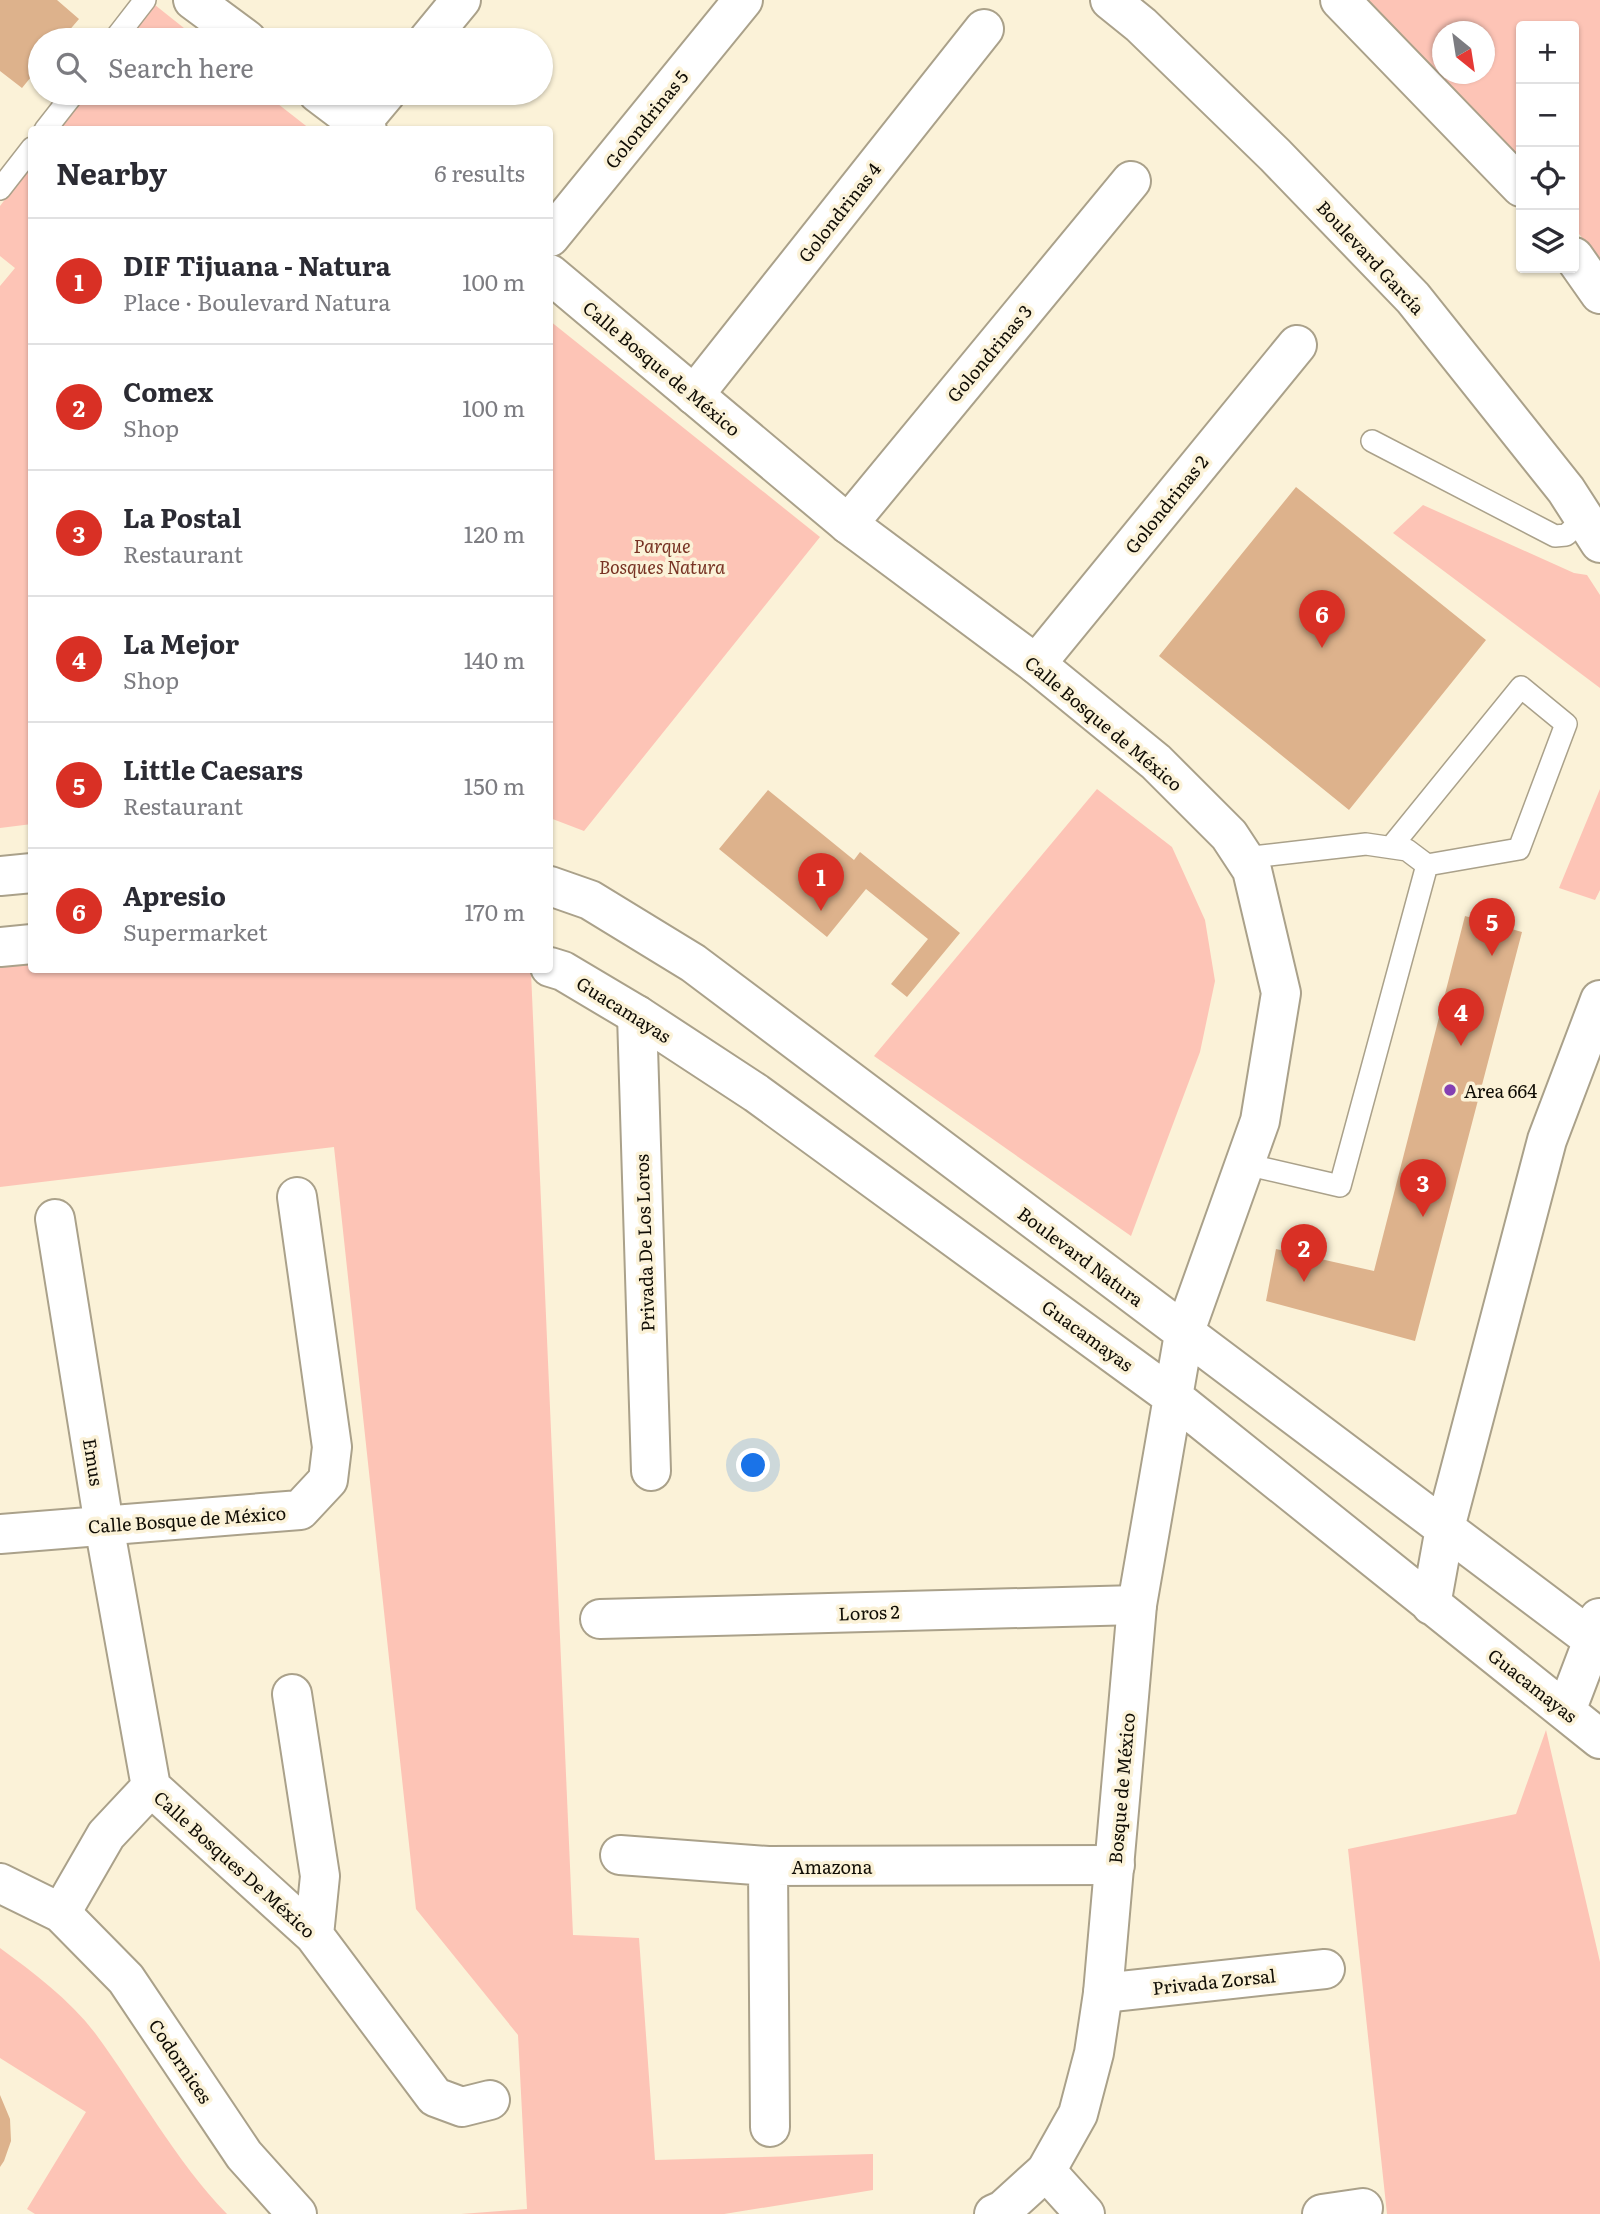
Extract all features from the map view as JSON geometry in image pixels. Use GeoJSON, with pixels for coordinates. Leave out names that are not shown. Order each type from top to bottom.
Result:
{"type":"FeatureCollection","features":[{"type":"Feature","properties":{"kind":"street"},"geometry":{"type":"LineString","coordinates":[[193,0],[231,28]]}},
{"type":"Feature","properties":{"kind":"street"},"geometry":{"type":"LineString","coordinates":[[438,28],[461,0]]}},
{"type":"Feature","properties":{"kind":"street","name":"Golondrinas 5"},"geometry":{"type":"LineString","coordinates":[[553,233],[743,0]]}},
{"type":"Feature","properties":{"kind":"street","name":"Boulevard García"},"geometry":{"type":"LineString","coordinates":[[1110,0],[1141,25],[1275,155],[1413,298],[1575,505],[1600,543]]}},
{"type":"Feature","properties":{"kind":"street"},"geometry":{"type":"LineString","coordinates":[[1339,0],[1516,182]]}},
{"type":"Feature","properties":{"kind":"street","name":"Golondrinas 4"},"geometry":{"type":"LineString","coordinates":[[694,395],[984,29]]}},
{"type":"Feature","properties":{"kind":"street"},"geometry":{"type":"LineString","coordinates":[[334,105],[362,126]]}},
{"type":"Feature","properties":{"kind":"street"},"geometry":{"type":"LineString","coordinates":[[364,126],[378,105]]}},
{"type":"Feature","properties":{"kind":"street","name":"Golondrinas 3"},"geometry":{"type":"LineString","coordinates":[[848,524],[1131,181]]}},
{"type":"Feature","properties":{"kind":"street"},"geometry":{"type":"LineString","coordinates":[[1579,264],[1600,294]]}},
{"type":"Feature","properties":{"kind":"street","name":"Calle Bosque de México"},"geometry":{"type":"LineString","coordinates":[[553,277],[848,524],[1036,664],[1156,762],[1229,835],[1252,870],[1281,993],[1260,1121],[1184,1334],[1172,1397]]}},
{"type":"Feature","properties":{"kind":"street","name":"Golondrinas 2"},"geometry":{"type":"LineString","coordinates":[[1036,664],[1297,345]]}},
{"type":"Feature","properties":{"kind":"street"},"geometry":{"type":"LineString","coordinates":[[0,876],[28,873]]}},
{"type":"Feature","properties":{"kind":"street","name":"Boulevard Natura"},"geometry":{"type":"LineString","coordinates":[[553,887],[590,900],[693,963],[1445,1528],[1598,1633]]}},
{"type":"Feature","properties":{"kind":"street"},"geometry":{"type":"LineString","coordinates":[[0,947],[28,944]]}},
{"type":"Feature","properties":{"kind":"street","name":"Guacamayas"},"geometry":{"type":"LineString","coordinates":[[553,968],[563,971],[637,1015],[756,1093],[1172,1397],[1600,1739]]}},
{"type":"Feature","properties":{"kind":"street"},"geometry":{"type":"LineString","coordinates":[[1431,1605],[1445,1528],[1547,1140],[1600,1000]]}},
{"type":"Feature","properties":{"kind":"street","name":"Privada De Los Loros"},"geometry":{"type":"LineString","coordinates":[[637,1015],[651,1471]]}},
{"type":"Feature","properties":{"kind":"street","name":"Calle Bosque de México"},"geometry":{"type":"LineString","coordinates":[[0,1534],[300,1510],[328,1480],[332,1447],[297,1196]]}},
{"type":"Feature","properties":{"kind":"street","name":"Emus"},"geometry":{"type":"LineString","coordinates":[[55,1219],[104,1525],[150,1787]]}},
{"type":"Feature","properties":{"kind":"street","name":"Bosque de México"},"geometry":{"type":"LineString","coordinates":[[1046,2171],[1079,2114],[1094,2053],[1103,1993],[1137,1605],[1172,1397]]}},
{"type":"Feature","properties":{"kind":"street","name":"Loros 2"},"geometry":{"type":"LineString","coordinates":[[600,1619],[1137,1605]]}},
{"type":"Feature","properties":{"kind":"street"},"geometry":{"type":"LineString","coordinates":[[1566,1711],[1598,1633]]}},
{"type":"Feature","properties":{"kind":"street"},"geometry":{"type":"LineString","coordinates":[[292,1694],[320,1876],[314,1935]]}},
{"type":"Feature","properties":{"kind":"street"},"geometry":{"type":"LineString","coordinates":[[0,1883],[61,1913],[107,1835],[150,1787]]}},
{"type":"Feature","properties":{"kind":"street","name":"Calle Bosques De México"},"geometry":{"type":"LineString","coordinates":[[150,1787],[314,1935],[435,2097],[462,2106],[490,2099]]}},
{"type":"Feature","properties":{"kind":"street"},"geometry":{"type":"LineString","coordinates":[[620,1855],[768,1867]]}},
{"type":"Feature","properties":{"kind":"street","name":"Amazona"},"geometry":{"type":"LineString","coordinates":[[769,2127],[768,1867],[1115,1865]]}},
{"type":"Feature","properties":{"kind":"street","name":"Codornices"},"geometry":{"type":"LineString","coordinates":[[61,1913],[127,1979],[244,2155],[297,2214]]}},
{"type":"Feature","properties":{"kind":"street","name":"Privada Zorsal"},"geometry":{"type":"LineString","coordinates":[[1103,1993],[1325,1969]]}},
{"type":"Feature","properties":{"kind":"street"},"geometry":{"type":"LineString","coordinates":[[994,2214],[1003,2210],[1046,2171],[1085,2214]]}},
{"type":"Feature","properties":{"kind":"street"},"geometry":{"type":"LineString","coordinates":[[1322,2214],[1363,2208]]}},
{"type":"Feature","properties":{"kind":"lane"},"geometry":{"type":"LineString","coordinates":[[123,28],[145,0]]}},
{"type":"Feature","properties":{"kind":"lane"},"geometry":{"type":"LineString","coordinates":[[48,126],[65,105]]}},
{"type":"Feature","properties":{"kind":"lane"},"geometry":{"type":"LineString","coordinates":[[0,189],[28,153]]}},
{"type":"Feature","properties":{"kind":"lane"},"geometry":{"type":"LineString","coordinates":[[1372,441],[1555,536],[1566,535],[1575,527],[1575,505]]}},
{"type":"Feature","properties":{"kind":"lane"},"geometry":{"type":"LineString","coordinates":[[1244,858],[1366,844],[1407,850],[1427,866],[1518,849],[1566,724],[1521,687],[1391,847]]}},
{"type":"Feature","properties":{"kind":"lane"},"geometry":{"type":"LineString","coordinates":[[1245,1164],[1340,1186],[1427,866]]}},
{"type":"Feature","properties":{"kind":"green space"},"geometry":{"type":"Polygon","coordinates":[[[1363,0],[1600,0],[1600,259],[1579,234],[1579,21],[1516,21],[1516,159],[1444,84],[1495,84],[1495,21],[1432,21],[1432,72],[1363,0]]]}},
{"type":"Feature","properties":{"kind":"green space"},"geometry":{"type":"Polygon","coordinates":[[[155,5],[184,28],[137,28],[155,5]]]}},
{"type":"Feature","properties":{"kind":"green space"},"geometry":{"type":"Polygon","coordinates":[[[78,105],[279,105],[306,126],[61,126],[78,105]]]}},
{"type":"Feature","properties":{"kind":"green space"},"geometry":{"type":"Polygon","coordinates":[[[28,169],[28,824],[0,828],[0,286],[15,268],[0,256],[0,206],[28,169]]]}},
{"type":"Feature","properties":{"kind":"green space","name":"Parque Bosques Natura"},"geometry":{"type":"Polygon","coordinates":[[[553,323],[820,537],[584,831],[553,819],[553,323]]]}},
{"type":"Feature","properties":{"kind":"green space"},"geometry":{"type":"Polygon","coordinates":[[[1423,505],[1574,573],[1587,575],[1600,595],[1600,688],[1393,533],[1423,505]]]}},
{"type":"Feature","properties":{"kind":"green space"},"geometry":{"type":"Polygon","coordinates":[[[1097,789],[1172,847],[1205,920],[1215,981],[1200,1052],[1131,1236],[874,1056],[1097,789]]]}},
{"type":"Feature","properties":{"kind":"green space"},"geometry":{"type":"Polygon","coordinates":[[[1600,789],[1600,890],[1595,900],[1559,888],[1600,789]]]}},
{"type":"Feature","properties":{"kind":"green space"},"geometry":{"type":"Polygon","coordinates":[[[28,944],[28,973],[531,973],[573,1935],[639,1938],[655,2160],[873,2154],[873,2190],[724,2214],[461,2214],[527,2209],[518,2035],[416,1909],[334,1147],[0,1187],[0,947],[28,944]]]}},
{"type":"Feature","properties":{"kind":"green space"},"geometry":{"type":"Polygon","coordinates":[[[1546,1730],[1600,1962],[1600,2214],[1387,2214],[1348,1849],[1516,1814],[1546,1730]]]}},
{"type":"Feature","properties":{"kind":"green space"},"geometry":{"type":"Polygon","coordinates":[[[0,1948],[50,1987],[85,2021],[174,2149],[227,2214],[35,2214],[27,2209],[86,2112],[0,2058],[0,1948]]]}},
{"type":"Feature","properties":{"kind":"building"},"geometry":{"type":"Polygon","coordinates":[[[0,0],[57,0],[79,19],[71,28],[28,28],[28,81],[22,88],[0,71],[0,0]]]}},
{"type":"Feature","properties":{"kind":"building"},"geometry":{"type":"Polygon","coordinates":[[[1296,487],[1486,640],[1349,810],[1159,656],[1296,487]]]}},
{"type":"Feature","properties":{"kind":"building"},"geometry":{"type":"Polygon","coordinates":[[[768,790],[854,860],[860,852],[960,933],[907,997],[891,984],[928,939],[866,889],[827,937],[719,849],[768,790]]]}},
{"type":"Feature","properties":{"kind":"building","name":"Area 664"},"geometry":{"type":"Polygon","coordinates":[[[1465,916],[1522,932],[1415,1341],[1266,1301],[1276,1249],[1374,1271],[1465,916]]]}},
{"type":"Feature","properties":{"kind":"building"},"geometry":{"type":"Polygon","coordinates":[[[0,2095],[10,2119],[11,2141],[0,2167],[0,2095]]]}},
{"type":"Feature","properties":{"kind":"place","name":"Apresio"},"geometry":{"type":"Point","coordinates":[1322,648]}},
{"type":"Feature","properties":{"kind":"place","name":"DIF Tijuana - Natura"},"geometry":{"type":"Point","coordinates":[821,911]}},
{"type":"Feature","properties":{"kind":"place","name":"Little Caesars"},"geometry":{"type":"Point","coordinates":[1492,956]}},
{"type":"Feature","properties":{"kind":"place","name":"La Mejor"},"geometry":{"type":"Point","coordinates":[1461,1046]}},
{"type":"Feature","properties":{"kind":"place","name":"Area 664"},"geometry":{"type":"Point","coordinates":[1450,1090]}},
{"type":"Feature","properties":{"kind":"place","name":"La Postal"},"geometry":{"type":"Point","coordinates":[1423,1217]}},
{"type":"Feature","properties":{"kind":"place","name":"Comex"},"geometry":{"type":"Point","coordinates":[1304,1282]}}]}
